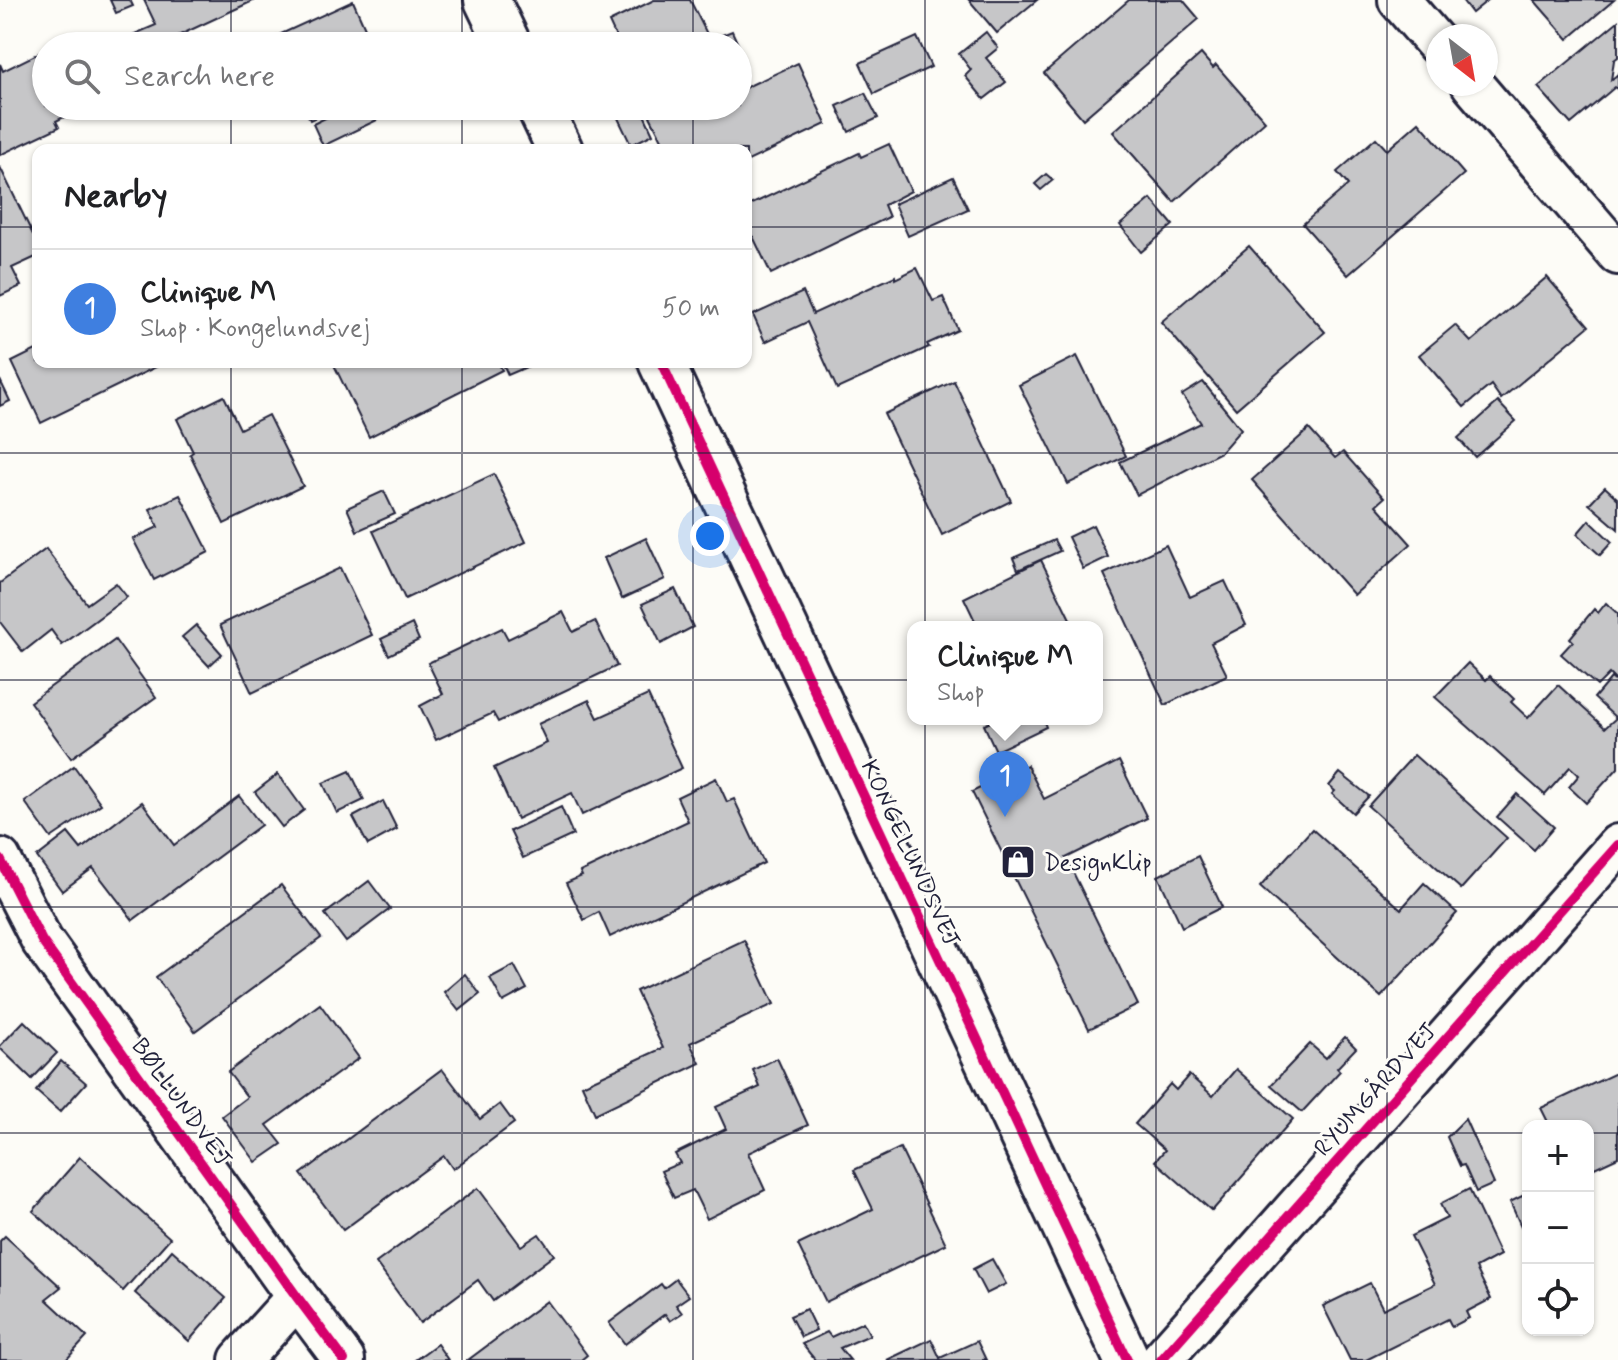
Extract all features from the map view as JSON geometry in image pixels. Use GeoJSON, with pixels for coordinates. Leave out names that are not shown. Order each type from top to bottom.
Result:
{"type":"FeatureCollection","features":[{"type":"Feature","properties":{"kind":"street"},"geometry":{"type":"LineString","coordinates":[[487,0],[502,32]]}},
{"type":"Feature","properties":{"kind":"street"},"geometry":{"type":"LineString","coordinates":[[1399,0],[1426,31]]}},
{"type":"Feature","properties":{"kind":"street"},"geometry":{"type":"LineString","coordinates":[[1482,96],[1618,254]]}},
{"type":"Feature","properties":{"kind":"street"},"geometry":{"type":"LineString","coordinates":[[546,120],[557,144]]}},
{"type":"Feature","properties":{"kind":"street","name":"KONGELUNDSVEJ"},"geometry":{"type":"LineString","coordinates":[[664,368],[1127,1360]]}},
{"type":"Feature","properties":{"kind":"street","name":"RYUMGÅRDVEJ"},"geometry":{"type":"LineString","coordinates":[[1161,1360],[1618,845]]}},
{"type":"Feature","properties":{"kind":"street","name":"BØLLUNDVEJ"},"geometry":{"type":"LineString","coordinates":[[0,859],[42,941],[344,1360]]}},
{"type":"Feature","properties":{"kind":"street"},"geometry":{"type":"LineString","coordinates":[[240,1360],[297,1297]]}},
{"type":"Feature","properties":{"kind":"building"},"geometry":{"type":"Polygon","coordinates":[[[110,0],[130,0],[133,6],[116,13],[110,0]]]}},
{"type":"Feature","properties":{"kind":"building"},"geometry":{"type":"Polygon","coordinates":[[[144,0],[255,0],[186,32],[140,32],[156,25],[144,0]]]}},
{"type":"Feature","properties":{"kind":"building"},"geometry":{"type":"Polygon","coordinates":[[[654,0],[690,0],[706,32],[614,32],[609,22],[654,0]]]}},
{"type":"Feature","properties":{"kind":"building"},"geometry":{"type":"Polygon","coordinates":[[[969,0],[1037,0],[997,33],[969,0]]]}},
{"type":"Feature","properties":{"kind":"building"},"geometry":{"type":"Polygon","coordinates":[[[1129,0],[1183,0],[1199,19],[1083,119],[1044,73],[1129,0]]]}},
{"type":"Feature","properties":{"kind":"building"},"geometry":{"type":"Polygon","coordinates":[[[1462,0],[1488,0],[1472,13],[1462,0]]]}},
{"type":"Feature","properties":{"kind":"building"},"geometry":{"type":"Polygon","coordinates":[[[1534,0],[1614,0],[1568,39],[1534,0]]]}},
{"type":"Feature","properties":{"kind":"building"},"geometry":{"type":"Polygon","coordinates":[[[353,1],[367,32],[285,32],[353,1]]]}},
{"type":"Feature","properties":{"kind":"building"},"geometry":{"type":"Polygon","coordinates":[[[1618,21],[1618,57],[1614,60],[1611,80],[1618,74],[1618,90],[1615,87],[1571,124],[1538,87],[1618,21]]]}},
{"type":"Feature","properties":{"kind":"building"},"geometry":{"type":"Polygon","coordinates":[[[986,32],[998,48],[986,58],[1006,82],[984,99],[965,76],[971,70],[959,54],[986,32]]]}},
{"type":"Feature","properties":{"kind":"building"},"geometry":{"type":"Polygon","coordinates":[[[917,37],[931,67],[874,94],[860,63],[917,37]]]}},
{"type":"Feature","properties":{"kind":"building"},"geometry":{"type":"Polygon","coordinates":[[[1201,54],[1213,68],[1216,65],[1265,121],[1174,202],[1113,132],[1201,54]]]}},
{"type":"Feature","properties":{"kind":"building"},"geometry":{"type":"Polygon","coordinates":[[[32,56],[32,120],[58,120],[59,127],[0,155],[0,64],[3,71],[32,56]]]}},
{"type":"Feature","properties":{"kind":"building"},"geometry":{"type":"Polygon","coordinates":[[[798,63],[826,124],[752,159],[752,144],[664,144],[652,120],[752,120],[752,84],[798,63]]]}},
{"type":"Feature","properties":{"kind":"building"},"geometry":{"type":"Polygon","coordinates":[[[865,93],[878,118],[849,132],[837,106],[865,93]]]}},
{"type":"Feature","properties":{"kind":"building"},"geometry":{"type":"Polygon","coordinates":[[[321,120],[377,120],[327,144],[322,144],[313,124],[321,120]]]}},
{"type":"Feature","properties":{"kind":"building"},"geometry":{"type":"Polygon","coordinates":[[[619,120],[647,120],[653,134],[631,144],[619,120]]]}},
{"type":"Feature","properties":{"kind":"building"},"geometry":{"type":"Polygon","coordinates":[[[1419,122],[1464,174],[1348,275],[1303,224],[1348,185],[1337,172],[1376,138],[1387,150],[1419,122]]]}},
{"type":"Feature","properties":{"kind":"building"},"geometry":{"type":"Polygon","coordinates":[[[889,144],[911,191],[884,205],[889,217],[771,274],[752,234],[752,204],[859,153],[861,157],[889,144]]]}},
{"type":"Feature","properties":{"kind":"building"},"geometry":{"type":"Polygon","coordinates":[[[0,167],[32,233],[32,259],[12,268],[21,286],[0,296],[0,167]]]}},
{"type":"Feature","properties":{"kind":"building"},"geometry":{"type":"Polygon","coordinates":[[[1046,174],[1053,180],[1041,190],[1035,184],[1046,174]]]}},
{"type":"Feature","properties":{"kind":"building"},"geometry":{"type":"Polygon","coordinates":[[[953,177],[968,209],[908,236],[894,204],[953,177]]]}},
{"type":"Feature","properties":{"kind":"building"},"geometry":{"type":"Polygon","coordinates":[[[1151,199],[1173,225],[1141,252],[1120,225],[1151,199]]]}},
{"type":"Feature","properties":{"kind":"building"},"geometry":{"type":"Polygon","coordinates":[[[1249,246],[1325,332],[1236,409],[1161,322],[1249,246]]]}},
{"type":"Feature","properties":{"kind":"building"},"geometry":{"type":"Polygon","coordinates":[[[917,268],[933,301],[943,297],[958,330],[927,344],[929,347],[837,389],[807,322],[765,342],[753,315],[803,292],[813,314],[917,268]]]}},
{"type":"Feature","properties":{"kind":"building"},"geometry":{"type":"Polygon","coordinates":[[[1547,277],[1589,326],[1501,399],[1491,385],[1464,407],[1419,355],[1455,325],[1471,342],[1547,277]]]}},
{"type":"Feature","properties":{"kind":"building"},"geometry":{"type":"Polygon","coordinates":[[[32,352],[32,368],[154,368],[41,423],[12,362],[32,352]]]}},
{"type":"Feature","properties":{"kind":"building"},"geometry":{"type":"Polygon","coordinates":[[[1077,356],[1126,456],[1068,484],[1019,385],[1077,356]]]}},
{"type":"Feature","properties":{"kind":"building"},"geometry":{"type":"Polygon","coordinates":[[[335,368],[501,368],[502,370],[369,437],[335,368]]]}},
{"type":"Feature","properties":{"kind":"building"},"geometry":{"type":"Polygon","coordinates":[[[505,368],[524,368],[508,375],[505,368]]]}},
{"type":"Feature","properties":{"kind":"building"},"geometry":{"type":"Polygon","coordinates":[[[0,380],[10,401],[0,406],[0,380]]]}},
{"type":"Feature","properties":{"kind":"building"},"geometry":{"type":"Polygon","coordinates":[[[954,381],[1011,501],[942,535],[884,414],[954,381]]]}},
{"type":"Feature","properties":{"kind":"building"},"geometry":{"type":"Polygon","coordinates":[[[1203,382],[1241,429],[1221,452],[1137,495],[1120,462],[1201,423],[1182,395],[1203,382]]]}},
{"type":"Feature","properties":{"kind":"building"},"geometry":{"type":"Polygon","coordinates":[[[224,396],[240,429],[268,415],[303,486],[224,524],[190,454],[193,452],[177,419],[224,396]]]}},
{"type":"Feature","properties":{"kind":"building"},"geometry":{"type":"Polygon","coordinates":[[[1498,402],[1516,421],[1475,457],[1458,438],[1498,402]]]}},
{"type":"Feature","properties":{"kind":"building"},"geometry":{"type":"Polygon","coordinates":[[[1309,429],[1335,458],[1343,452],[1384,498],[1376,505],[1411,544],[1354,595],[1252,480],[1309,429]]]}},
{"type":"Feature","properties":{"kind":"building"},"geometry":{"type":"Polygon","coordinates":[[[494,474],[526,542],[405,599],[373,531],[494,474]]]}},
{"type":"Feature","properties":{"kind":"building"},"geometry":{"type":"Polygon","coordinates":[[[1605,487],[1618,499],[1618,529],[1589,504],[1605,487]]]}},
{"type":"Feature","properties":{"kind":"building"},"geometry":{"type":"Polygon","coordinates":[[[384,491],[395,514],[357,531],[347,508],[384,491]]]}},
{"type":"Feature","properties":{"kind":"building"},"geometry":{"type":"Polygon","coordinates":[[[180,495],[209,552],[154,580],[133,539],[158,527],[150,509],[180,495]]]}},
{"type":"Feature","properties":{"kind":"building"},"geometry":{"type":"Polygon","coordinates":[[[1589,520],[1612,542],[1600,555],[1577,534],[1589,520]]]}},
{"type":"Feature","properties":{"kind":"building"},"geometry":{"type":"Polygon","coordinates":[[[1093,525],[1108,557],[1083,569],[1068,537],[1093,525]]]}},
{"type":"Feature","properties":{"kind":"building"},"geometry":{"type":"Polygon","coordinates":[[[646,538],[665,579],[622,599],[604,558],[646,538]]]}},
{"type":"Feature","properties":{"kind":"building"},"geometry":{"type":"Polygon","coordinates":[[[1054,540],[1060,551],[1018,570],[1013,558],[1054,540]]]}},
{"type":"Feature","properties":{"kind":"building"},"geometry":{"type":"Polygon","coordinates":[[[1166,545],[1190,597],[1225,581],[1246,625],[1211,643],[1227,675],[1165,705],[1104,574],[1166,545]]]}},
{"type":"Feature","properties":{"kind":"building"},"geometry":{"type":"Polygon","coordinates":[[[46,549],[87,604],[116,583],[127,597],[62,645],[51,630],[23,652],[0,622],[0,583],[46,549]]]}},
{"type":"Feature","properties":{"kind":"building"},"geometry":{"type":"Polygon","coordinates":[[[1041,560],[1071,621],[975,621],[964,598],[1041,560]]]}},
{"type":"Feature","properties":{"kind":"building"},"geometry":{"type":"Polygon","coordinates":[[[340,568],[372,635],[252,693],[220,625],[340,568]]]}},
{"type":"Feature","properties":{"kind":"building"},"geometry":{"type":"Polygon","coordinates":[[[675,589],[693,627],[661,644],[642,604],[675,589]]]}},
{"type":"Feature","properties":{"kind":"building"},"geometry":{"type":"Polygon","coordinates":[[[1606,603],[1618,614],[1618,683],[1609,674],[1597,686],[1561,654],[1594,609],[1598,613],[1606,603]]]}},
{"type":"Feature","properties":{"kind":"building"},"geometry":{"type":"Polygon","coordinates":[[[563,612],[573,632],[595,621],[617,666],[498,722],[493,713],[436,740],[420,706],[443,694],[428,663],[502,628],[508,639],[563,612]]]}},
{"type":"Feature","properties":{"kind":"building"},"geometry":{"type":"Polygon","coordinates":[[[412,624],[419,640],[389,655],[381,639],[412,624]]]}},
{"type":"Feature","properties":{"kind":"building"},"geometry":{"type":"Polygon","coordinates":[[[196,625],[222,654],[209,666],[182,637],[196,625]]]}},
{"type":"Feature","properties":{"kind":"building"},"geometry":{"type":"Polygon","coordinates":[[[115,640],[156,697],[71,758],[30,702],[115,640]]]}},
{"type":"Feature","properties":{"kind":"building"},"geometry":{"type":"Polygon","coordinates":[[[1468,663],[1486,680],[1490,676],[1528,718],[1558,685],[1605,728],[1616,718],[1594,698],[1611,678],[1618,684],[1618,768],[1586,803],[1569,787],[1579,775],[1570,767],[1545,795],[1435,697],[1468,663]]]}},
{"type":"Feature","properties":{"kind":"building"},"geometry":{"type":"Polygon","coordinates":[[[648,695],[682,768],[582,815],[572,793],[517,819],[494,768],[547,743],[538,724],[589,700],[598,718],[648,695]]]}},
{"type":"Feature","properties":{"kind":"building"},"geometry":{"type":"Polygon","coordinates":[[[984,725],[1045,725],[1046,727],[996,751],[984,725]]]}},
{"type":"Feature","properties":{"kind":"building"},"geometry":{"type":"Polygon","coordinates":[[[1414,755],[1507,838],[1461,889],[1368,806],[1414,755]]]}},
{"type":"Feature","properties":{"kind":"building"},"geometry":{"type":"Polygon","coordinates":[[[1119,761],[1147,818],[1066,858],[1138,1005],[1089,1029],[972,792],[1027,765],[1044,799],[1119,761]]]}},
{"type":"Feature","properties":{"kind":"building"},"geometry":{"type":"Polygon","coordinates":[[[74,766],[101,804],[51,838],[25,802],[74,766]]]}},
{"type":"Feature","properties":{"kind":"building"},"geometry":{"type":"Polygon","coordinates":[[[350,771],[364,800],[337,813],[323,783],[350,771]]]}},
{"type":"Feature","properties":{"kind":"building"},"geometry":{"type":"Polygon","coordinates":[[[1340,773],[1369,796],[1353,813],[1332,794],[1335,791],[1329,786],[1340,773]]]}},
{"type":"Feature","properties":{"kind":"building"},"geometry":{"type":"Polygon","coordinates":[[[278,774],[304,810],[282,827],[255,792],[278,774]]]}},
{"type":"Feature","properties":{"kind":"building"},"geometry":{"type":"Polygon","coordinates":[[[716,778],[727,802],[734,799],[764,863],[610,937],[599,912],[584,920],[566,883],[582,876],[580,872],[688,821],[677,797],[716,778]]]}},
{"type":"Feature","properties":{"kind":"building"},"geometry":{"type":"Polygon","coordinates":[[[1517,794],[1554,827],[1534,850],[1497,817],[1517,794]]]}},
{"type":"Feature","properties":{"kind":"building"},"geometry":{"type":"Polygon","coordinates":[[[239,796],[261,825],[133,920],[93,868],[62,891],[37,857],[68,833],[81,849],[142,802],[174,845],[239,796]]]}},
{"type":"Feature","properties":{"kind":"building"},"geometry":{"type":"Polygon","coordinates":[[[383,801],[397,829],[368,845],[353,817],[383,801]]]}},
{"type":"Feature","properties":{"kind":"building"},"geometry":{"type":"Polygon","coordinates":[[[561,807],[573,835],[523,858],[510,831],[561,807]]]}},
{"type":"Feature","properties":{"kind":"building"},"geometry":{"type":"Polygon","coordinates":[[[1312,829],[1401,909],[1424,883],[1457,913],[1381,997],[1260,887],[1312,829]]]}},
{"type":"Feature","properties":{"kind":"building"},"geometry":{"type":"Polygon","coordinates":[[[1198,856],[1222,907],[1182,927],[1158,876],[1198,856]]]}},
{"type":"Feature","properties":{"kind":"building"},"geometry":{"type":"Polygon","coordinates":[[[369,881],[390,909],[346,942],[325,914],[369,881]]]}},
{"type":"Feature","properties":{"kind":"building"},"geometry":{"type":"Polygon","coordinates":[[[281,885],[321,938],[195,1031],[156,977],[281,885]]]}},
{"type":"Feature","properties":{"kind":"building"},"geometry":{"type":"Polygon","coordinates":[[[744,940],[774,1004],[690,1043],[700,1063],[595,1114],[582,1085],[663,1048],[636,991],[744,940]]]}},
{"type":"Feature","properties":{"kind":"building"},"geometry":{"type":"Polygon","coordinates":[[[514,965],[527,989],[503,1002],[490,978],[514,965]]]}},
{"type":"Feature","properties":{"kind":"building"},"geometry":{"type":"Polygon","coordinates":[[[465,974],[480,994],[459,1011],[444,992],[465,974]]]}},
{"type":"Feature","properties":{"kind":"building"},"geometry":{"type":"Polygon","coordinates":[[[320,1004],[359,1058],[267,1125],[282,1144],[256,1162],[222,1116],[247,1097],[228,1072],[320,1004]]]}},
{"type":"Feature","properties":{"kind":"building"},"geometry":{"type":"Polygon","coordinates":[[[24,1021],[57,1053],[32,1079],[0,1048],[24,1021]]]}},
{"type":"Feature","properties":{"kind":"building"},"geometry":{"type":"Polygon","coordinates":[[[1345,1037],[1356,1048],[1337,1068],[1340,1071],[1302,1112],[1271,1085],[1310,1044],[1326,1058],[1345,1037]]]}},
{"type":"Feature","properties":{"kind":"building"},"geometry":{"type":"Polygon","coordinates":[[[777,1058],[808,1125],[748,1153],[765,1190],[707,1219],[693,1190],[674,1198],[661,1171],[680,1163],[675,1154],[726,1129],[716,1107],[760,1087],[753,1070],[777,1058]]]}},
{"type":"Feature","properties":{"kind":"building"},"geometry":{"type":"Polygon","coordinates":[[[61,1061],[86,1083],[60,1112],[36,1091],[61,1061]]]}},
{"type":"Feature","properties":{"kind":"building"},"geometry":{"type":"Polygon","coordinates":[[[442,1069],[480,1119],[500,1104],[514,1123],[453,1169],[444,1156],[343,1230],[301,1174],[442,1069]]]}},
{"type":"Feature","properties":{"kind":"building"},"geometry":{"type":"Polygon","coordinates":[[[1236,1069],[1293,1119],[1212,1211],[1155,1161],[1165,1150],[1135,1124],[1170,1084],[1176,1090],[1189,1075],[1213,1096],[1236,1069]]]}},
{"type":"Feature","properties":{"kind":"building"},"geometry":{"type":"Polygon","coordinates":[[[1618,1072],[1618,1157],[1594,1168],[1594,1120],[1547,1120],[1541,1108],[1618,1072]]]}},
{"type":"Feature","properties":{"kind":"building"},"geometry":{"type":"Polygon","coordinates":[[[1465,1119],[1494,1184],[1476,1192],[1447,1137],[1465,1119]]]}},
{"type":"Feature","properties":{"kind":"building"},"geometry":{"type":"Polygon","coordinates":[[[900,1148],[946,1244],[826,1302],[798,1245],[873,1209],[854,1170],[900,1148]]]}},
{"type":"Feature","properties":{"kind":"building"},"geometry":{"type":"Polygon","coordinates":[[[80,1157],[170,1238],[123,1291],[33,1211],[80,1157]]]}},
{"type":"Feature","properties":{"kind":"building"},"geometry":{"type":"Polygon","coordinates":[[[478,1188],[521,1246],[539,1234],[554,1255],[493,1301],[478,1280],[420,1323],[376,1263],[478,1188]]]}},
{"type":"Feature","properties":{"kind":"building"},"geometry":{"type":"Polygon","coordinates":[[[1469,1189],[1500,1255],[1476,1268],[1491,1299],[1466,1312],[1469,1318],[1452,1327],[1448,1319],[1366,1360],[1350,1360],[1323,1306],[1370,1283],[1383,1309],[1435,1284],[1411,1236],[1447,1218],[1440,1204],[1469,1189]]]}},
{"type":"Feature","properties":{"kind":"building"},"geometry":{"type":"Polygon","coordinates":[[[1522,1196],[1521,1226],[1510,1202],[1522,1196]]]}},
{"type":"Feature","properties":{"kind":"building"},"geometry":{"type":"Polygon","coordinates":[[[5,1236],[61,1287],[46,1299],[87,1337],[66,1360],[0,1360],[0,1241],[5,1236]]]}},
{"type":"Feature","properties":{"kind":"building"},"geometry":{"type":"Polygon","coordinates":[[[172,1250],[226,1298],[189,1341],[135,1293],[172,1250]]]}},
{"type":"Feature","properties":{"kind":"building"},"geometry":{"type":"Polygon","coordinates":[[[992,1259],[1006,1284],[986,1294],[973,1269],[992,1259]]]}},
{"type":"Feature","properties":{"kind":"building"},"geometry":{"type":"Polygon","coordinates":[[[676,1279],[689,1296],[676,1305],[682,1313],[670,1321],[665,1314],[625,1344],[609,1323],[661,1284],[664,1288],[676,1279]]]}},
{"type":"Feature","properties":{"kind":"building"},"geometry":{"type":"Polygon","coordinates":[[[547,1301],[587,1355],[581,1360],[468,1360],[547,1301]]]}},
{"type":"Feature","properties":{"kind":"building"},"geometry":{"type":"Polygon","coordinates":[[[806,1309],[816,1330],[801,1337],[790,1316],[806,1309]]]}},
{"type":"Feature","properties":{"kind":"building"},"geometry":{"type":"Polygon","coordinates":[[[863,1322],[870,1335],[840,1348],[850,1360],[815,1360],[802,1344],[827,1332],[831,1337],[863,1322]]]}},
{"type":"Feature","properties":{"kind":"building"},"geometry":{"type":"Polygon","coordinates":[[[931,1339],[940,1358],[977,1341],[986,1360],[887,1360],[931,1339]]]}},
{"type":"Feature","properties":{"kind":"building"},"geometry":{"type":"Polygon","coordinates":[[[437,1344],[448,1360],[415,1360],[437,1344]]]}},
{"type":"Feature","properties":{"kind":"cycle path"},"geometry":{"type":"LineString","coordinates":[[664,368],[1127,1360]]}},
{"type":"Feature","properties":{"kind":"cycle path"},"geometry":{"type":"LineString","coordinates":[[1161,1360],[1618,845]]}},
{"type":"Feature","properties":{"kind":"cycle path"},"geometry":{"type":"LineString","coordinates":[[0,859],[42,941],[344,1360]]}},
{"type":"Feature","properties":{"kind":"place","name":"Clinique M"},"geometry":{"type":"Point","coordinates":[1005,817]}},
{"type":"Feature","properties":{"kind":"place","name":"DesignKlip"},"geometry":{"type":"Point","coordinates":[1018,862]}}]}
